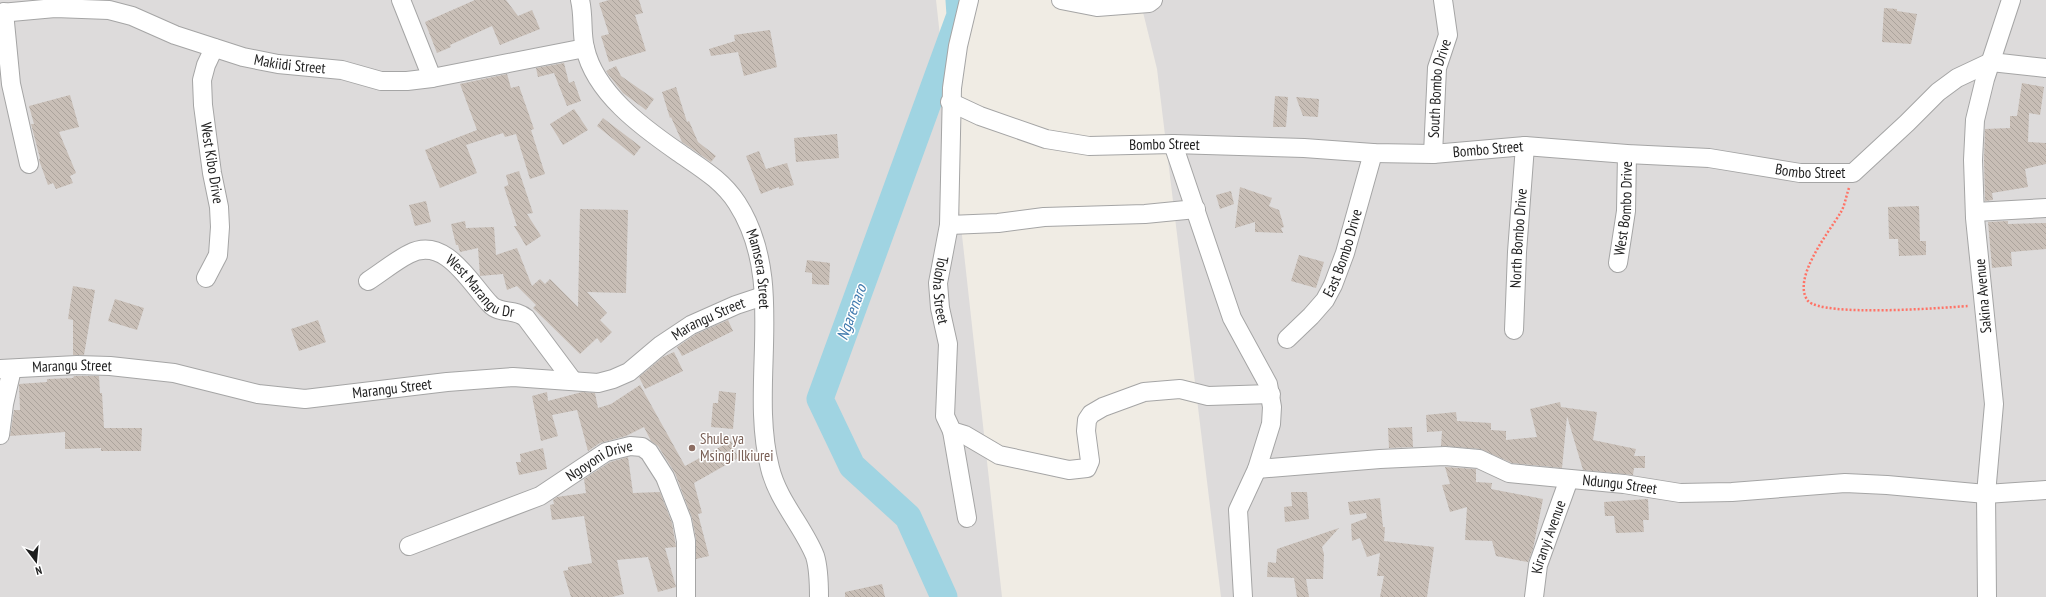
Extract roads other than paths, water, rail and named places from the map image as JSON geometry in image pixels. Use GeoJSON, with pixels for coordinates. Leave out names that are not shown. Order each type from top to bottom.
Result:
{"type":"FeatureCollection","features":[{"type":"Feature","properties":{"kind":"street"},"geometry":{"type":"LineString","coordinates":[[401,0],[432,78]]}},
{"type":"Feature","properties":{"kind":"street","name":"Mamsera Street"},"geometry":{"type":"LineString","coordinates":[[580,0],[584,48],[606,91],[621,107],[661,140],[704,168],[718,180],[736,202],[751,231],[761,273],[763,296],[763,416],[770,469],[786,505],[815,557],[819,597]]}},
{"type":"Feature","properties":{"kind":"street","name":"Toloha Street"},"geometry":{"type":"LineString","coordinates":[[967,518],[952,431],[945,416],[948,344],[938,294],[938,283],[949,225],[951,191],[950,102],[958,46],[969,0]]}},
{"type":"Feature","properties":{"kind":"street"},"geometry":{"type":"LineString","coordinates":[[1061,0],[1097,7],[1150,3],[1153,0]]}},
{"type":"Feature","properties":{"kind":"street","name":"South Bombo Drive"},"geometry":{"type":"LineString","coordinates":[[1434,154],[1437,68],[1448,35],[1443,0]]}},
{"type":"Feature","properties":{"kind":"street","name":"Sakina Avenue"},"geometry":{"type":"LineString","coordinates":[[1987,597],[1986,494],[1994,404],[1975,212],[1972,160],[1975,120],[1991,62],[2012,0]]}},
{"type":"Feature","properties":{"kind":"street","name":"Makiidi Street"},"geometry":{"type":"LineString","coordinates":[[2,12],[55,8],[109,10],[132,16],[175,35],[243,57],[278,64],[342,70],[381,80],[407,81],[432,78],[584,48]]}},
{"type":"Feature","properties":{"kind":"street"},"geometry":{"type":"LineString","coordinates":[[2,12],[11,84],[29,164]]}},
{"type":"Feature","properties":{"kind":"street","name":"West Kibo Drive"},"geometry":{"type":"LineString","coordinates":[[206,278],[218,255],[220,227],[219,207],[212,173],[203,105],[202,80],[214,48]]}},
{"type":"Feature","properties":{"kind":"street"},"geometry":{"type":"LineString","coordinates":[[1991,62],[2046,68]]}},
{"type":"Feature","properties":{"kind":"street","name":"Bombo Street"},"geometry":{"type":"LineString","coordinates":[[950,102],[980,116],[1046,139],[1089,146],[1173,144],[1304,148],[1373,153],[1434,154],[1525,146],[1627,154],[1709,158],[1800,173],[1854,173],[1938,92],[1957,78],[1991,62]]}},
{"type":"Feature","properties":{"kind":"street"},"geometry":{"type":"LineString","coordinates":[[1173,144],[1232,318],[1268,384],[1271,394],[1271,424],[1257,469],[1238,510],[1243,597]]}},
{"type":"Feature","properties":{"kind":"street","name":"North Bombo Drive"},"geometry":{"type":"LineString","coordinates":[[1514,330],[1517,252],[1525,146]]}},
{"type":"Feature","properties":{"kind":"street","name":"East Bombo Drive"},"geometry":{"type":"LineString","coordinates":[[1287,339],[1312,316],[1325,300],[1333,286],[1345,253],[1373,153]]}},
{"type":"Feature","properties":{"kind":"street","name":"West Bombo Drive"},"geometry":{"type":"LineString","coordinates":[[1618,263],[1626,211],[1627,154]]}},
{"type":"Feature","properties":{"kind":"street"},"geometry":{"type":"LineString","coordinates":[[1975,212],[2046,208]]}},
{"type":"Feature","properties":{"kind":"street"},"geometry":{"type":"LineString","coordinates":[[949,225],[1044,217],[1145,214],[1196,209]]}},
{"type":"Feature","properties":{"kind":"street","name":"West Marangu Dr"},"geometry":{"type":"LineString","coordinates":[[368,281],[410,253],[424,249],[435,250],[446,255],[491,305],[498,309],[521,313],[573,381]]}},
{"type":"Feature","properties":{"kind":"street","name":"Marangu Street"},"geometry":{"type":"LineString","coordinates":[[6,369],[77,365],[110,366],[174,373],[258,394],[305,400],[447,382],[505,377],[592,383],[613,379],[629,372],[661,345],[692,325],[716,313],[763,296]]}},
{"type":"Feature","properties":{"kind":"street"},"geometry":{"type":"LineString","coordinates":[[0,435],[6,369]]}},
{"type":"Feature","properties":{"kind":"street"},"geometry":{"type":"LineString","coordinates":[[952,431],[965,436],[999,456],[1069,470],[1087,468],[1090,461],[1086,432],[1087,420],[1092,414],[1103,408],[1144,392],[1180,389],[1208,396],[1271,394]]}},
{"type":"Feature","properties":{"kind":"street","name":"Ngoyoni Drive"},"geometry":{"type":"LineString","coordinates":[[409,546],[540,496],[606,452],[630,446],[642,447],[649,452],[665,477],[682,520],[686,541],[686,597]]}},
{"type":"Feature","properties":{"kind":"street","name":"Ndungu Street"},"geometry":{"type":"LineString","coordinates":[[1257,469],[1380,458],[1445,456],[1479,459],[1509,473],[1624,484],[1680,493],[1732,492],[1845,483],[1887,485],[1986,494],[2046,490]]}},
{"type":"Feature","properties":{"kind":"street","name":"Kiranyi Avenue"},"geometry":{"type":"LineString","coordinates":[[1534,597],[1538,566],[1569,478]]}},
{"type":"Feature","properties":{"kind":"waterway","name":"Ngarenaro"},"geometry":{"type":"LineString","coordinates":[[944,597],[908,517],[852,466],[820,399],[960,15],[959,0]]}},
{"type":"Feature","properties":{"kind":"place","name":"Shule ya Msingi Ilkiurei"},"geometry":{"type":"Point","coordinates":[692,448]}}]}
